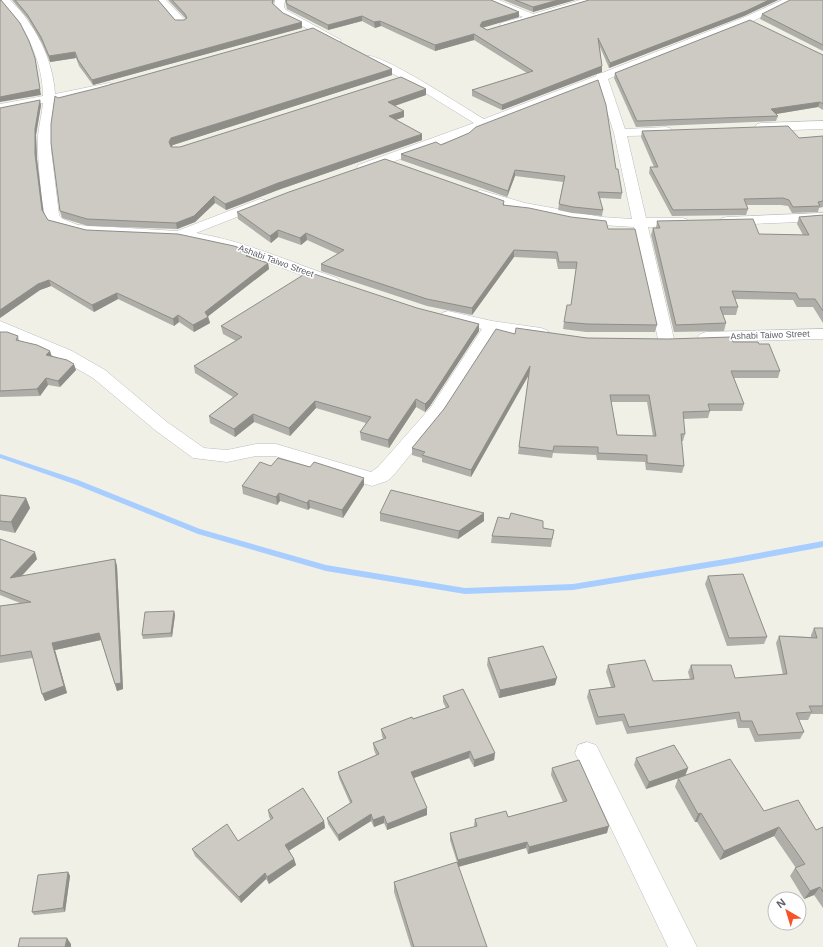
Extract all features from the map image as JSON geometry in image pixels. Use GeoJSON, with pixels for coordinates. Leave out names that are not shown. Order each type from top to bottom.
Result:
{"type":"FeatureCollection","features":[{"type":"Feature","properties":{"kind":"street","name":"Ashabi Taiwo Street"},"geometry":{"type":"LineString","coordinates":[[5,0],[24,20],[39,53],[46,74],[49,99],[44,140],[52,216],[56,222],[88,231],[179,235],[237,246],[348,286]]}},
{"type":"Feature","properties":{"kind":"street"},"geometry":{"type":"LineString","coordinates":[[161,0],[182,22]]}},
{"type":"Feature","properties":{"kind":"street"},"geometry":{"type":"LineString","coordinates":[[280,0],[279,7],[284,12],[349,47]]}},
{"type":"Feature","properties":{"kind":"street"},"geometry":{"type":"LineString","coordinates":[[491,0],[532,17]]}},
{"type":"Feature","properties":{"kind":"street"},"geometry":{"type":"LineString","coordinates":[[493,29],[590,0]]}},
{"type":"Feature","properties":{"kind":"street"},"geometry":{"type":"LineString","coordinates":[[349,172],[483,124],[601,76],[749,19],[790,0]]}},
{"type":"Feature","properties":{"kind":"street"},"geometry":{"type":"LineString","coordinates":[[749,19],[763,26]]}},
{"type":"Feature","properties":{"kind":"street"},"geometry":{"type":"LineString","coordinates":[[299,33],[314,28]]}},
{"type":"Feature","properties":{"kind":"street"},"geometry":{"type":"LineString","coordinates":[[363,54],[405,76],[483,124]]}},
{"type":"Feature","properties":{"kind":"street"},"geometry":{"type":"LineString","coordinates":[[387,82],[405,76]]}},
{"type":"Feature","properties":{"kind":"street"},"geometry":{"type":"LineString","coordinates":[[601,76],[620,133],[666,339]]}},
{"type":"Feature","properties":{"kind":"street"},"geometry":{"type":"LineString","coordinates":[[0,108],[122,83]]}},
{"type":"Feature","properties":{"kind":"street"},"geometry":{"type":"LineString","coordinates":[[746,128],[823,125]]}},
{"type":"Feature","properties":{"kind":"street"},"geometry":{"type":"LineString","coordinates":[[620,133],[675,131]]}},
{"type":"Feature","properties":{"kind":"street"},"geometry":{"type":"LineString","coordinates":[[385,160],[405,167]]}},
{"type":"Feature","properties":{"kind":"street"},"geometry":{"type":"LineString","coordinates":[[468,190],[498,201],[523,207],[602,221],[694,221]]}},
{"type":"Feature","properties":{"kind":"street"},"geometry":{"type":"LineString","coordinates":[[179,235],[270,199]]}},
{"type":"Feature","properties":{"kind":"street"},"geometry":{"type":"LineString","coordinates":[[716,221],[823,216]]}},
{"type":"Feature","properties":{"kind":"street"},"geometry":{"type":"LineString","coordinates":[[431,312],[492,326],[555,334]]}},
{"type":"Feature","properties":{"kind":"street"},"geometry":{"type":"LineString","coordinates":[[0,326],[66,354],[99,374],[161,426],[200,454],[227,456],[256,450],[276,450],[372,478],[380,476],[385,472],[437,411],[492,326]]}},
{"type":"Feature","properties":{"kind":"street","name":"Ashabi Taiwo Street"},"geometry":{"type":"LineString","coordinates":[[650,338],[666,339],[823,334]]}},
{"type":"Feature","properties":{"kind":"street"},"geometry":{"type":"LineString","coordinates":[[587,753],[683,947]]}},
{"type":"Feature","properties":{"kind":"building"},"geometry":{"type":"Polygon","coordinates":[[[0,0],[20,23],[29,41],[35,58],[40,89],[0,97],[0,0]]]}},
{"type":"Feature","properties":{"kind":"building"},"geometry":{"type":"Polygon","coordinates":[[[15,0],[158,0],[175,20],[184,20],[187,18],[185,14],[172,0],[273,0],[272,3],[283,13],[302,22],[92,80],[78,60],[75,52],[49,56],[41,37],[27,14],[15,0]]]}},
{"type":"Feature","properties":{"kind":"building"},"geometry":{"type":"Polygon","coordinates":[[[286,0],[491,0],[519,12],[482,22],[480,26],[487,30],[589,0],[769,0],[746,11],[610,63],[598,38],[602,66],[502,105],[472,90],[533,71],[474,34],[435,45],[380,21],[374,22],[362,16],[328,25],[287,4],[286,0]]]}},
{"type":"Feature","properties":{"kind":"building"},"geometry":{"type":"Polygon","coordinates":[[[515,0],[558,0],[533,7],[515,0]]]}},
{"type":"Feature","properties":{"kind":"building"},"geometry":{"type":"Polygon","coordinates":[[[790,0],[823,0],[823,45],[762,14],[790,0]]]}},
{"type":"Feature","properties":{"kind":"building"},"geometry":{"type":"Polygon","coordinates":[[[750,20],[823,55],[823,104],[820,102],[771,109],[778,116],[637,121],[615,73],[750,20]]]}},
{"type":"Feature","properties":{"kind":"building"},"geometry":{"type":"Polygon","coordinates":[[[313,28],[392,69],[171,138],[169,142],[171,147],[180,147],[401,77],[426,89],[388,102],[404,111],[389,116],[422,134],[278,183],[225,204],[214,196],[194,216],[176,223],[87,219],[60,211],[51,143],[51,124],[55,96],[58,98],[98,88],[313,28]]]}},
{"type":"Feature","properties":{"kind":"building"},"geometry":{"type":"Polygon","coordinates":[[[598,80],[606,105],[616,169],[618,169],[622,193],[598,192],[603,210],[559,204],[565,176],[515,170],[508,191],[401,154],[436,142],[441,145],[469,133],[476,127],[598,80]]]}},
{"type":"Feature","properties":{"kind":"building"},"geometry":{"type":"Polygon","coordinates":[[[40,100],[35,129],[35,154],[42,210],[48,220],[86,230],[178,234],[234,246],[251,252],[246,256],[268,263],[205,312],[208,317],[193,325],[178,315],[173,319],[117,293],[92,305],[49,280],[38,284],[0,310],[0,108],[40,100]]]}},
{"type":"Feature","properties":{"kind":"building"},"geometry":{"type":"Polygon","coordinates":[[[788,126],[799,138],[823,136],[823,201],[818,202],[820,206],[793,207],[789,200],[783,198],[744,199],[748,209],[673,210],[650,167],[658,167],[642,131],[788,126]]]}},
{"type":"Feature","properties":{"kind":"building"},"geometry":{"type":"Polygon","coordinates":[[[385,159],[504,201],[503,205],[529,208],[571,217],[606,221],[608,229],[635,229],[657,325],[587,324],[564,322],[567,305],[571,305],[577,262],[559,262],[557,252],[514,250],[472,308],[427,299],[321,264],[344,250],[306,233],[300,238],[278,230],[270,236],[237,212],[289,192],[385,159]]]}},
{"type":"Feature","properties":{"kind":"building"},"geometry":{"type":"Polygon","coordinates":[[[823,215],[823,311],[815,299],[799,299],[796,293],[732,291],[738,307],[720,307],[726,323],[676,325],[653,228],[660,228],[657,221],[753,219],[759,234],[809,235],[799,217],[823,215]]]}},
{"type":"Feature","properties":{"kind":"building"},"geometry":{"type":"Polygon","coordinates":[[[308,272],[417,308],[479,324],[430,399],[425,404],[416,399],[388,440],[360,432],[371,417],[315,401],[289,428],[253,414],[234,429],[209,416],[238,394],[194,366],[242,337],[221,326],[308,272]]]}},
{"type":"Feature","properties":{"kind":"building"},"geometry":{"type":"Polygon","coordinates":[[[516,328],[587,338],[668,339],[731,337],[733,342],[758,342],[759,344],[769,344],[780,371],[731,371],[744,404],[708,404],[710,411],[683,412],[685,434],[681,434],[684,466],[647,463],[647,455],[598,453],[598,447],[554,446],[553,451],[519,447],[530,366],[471,470],[422,455],[425,452],[412,448],[444,409],[496,329],[515,334],[516,328]],[[610,395],[617,435],[656,436],[649,395],[610,395]]]}},
{"type":"Feature","properties":{"kind":"building"},"geometry":{"type":"Polygon","coordinates":[[[0,332],[7,332],[18,336],[16,340],[37,345],[50,351],[46,355],[67,360],[74,364],[58,381],[46,378],[37,389],[0,391],[0,332]]]}},
{"type":"Feature","properties":{"kind":"building"},"geometry":{"type":"Polygon","coordinates":[[[278,458],[310,467],[314,462],[364,478],[342,510],[309,500],[307,503],[279,493],[276,497],[242,486],[260,462],[271,466],[278,458]]]}},
{"type":"Feature","properties":{"kind":"building"},"geometry":{"type":"Polygon","coordinates":[[[391,490],[484,513],[459,531],[380,513],[391,490]]]}},
{"type":"Feature","properties":{"kind":"building"},"geometry":{"type":"Polygon","coordinates":[[[0,495],[26,498],[11,522],[0,521],[0,495]]]}},
{"type":"Feature","properties":{"kind":"building"},"geometry":{"type":"Polygon","coordinates":[[[511,513],[543,521],[543,528],[554,530],[552,539],[492,536],[498,517],[509,519],[511,513]]]}},
{"type":"Feature","properties":{"kind":"building"},"geometry":{"type":"Polygon","coordinates":[[[0,539],[35,552],[10,578],[115,559],[121,683],[115,684],[99,633],[52,643],[64,686],[42,694],[31,651],[0,656],[0,606],[31,602],[0,590],[0,539]]]}},
{"type":"Feature","properties":{"kind":"building"},"geometry":{"type":"Polygon","coordinates":[[[743,574],[767,637],[729,638],[708,576],[743,574]]]}},
{"type":"Feature","properties":{"kind":"building"},"geometry":{"type":"Polygon","coordinates":[[[174,611],[171,633],[142,635],[145,612],[174,611]]]}},
{"type":"Feature","properties":{"kind":"building"},"geometry":{"type":"Polygon","coordinates":[[[814,628],[823,628],[823,706],[809,706],[812,712],[796,713],[804,732],[758,735],[752,721],[741,721],[739,712],[629,727],[624,714],[598,717],[589,690],[615,687],[608,665],[645,660],[653,681],[694,679],[691,665],[731,665],[735,678],[787,674],[779,636],[817,638],[814,628]]]}},
{"type":"Feature","properties":{"kind":"building"},"geometry":{"type":"Polygon","coordinates":[[[543,646],[557,678],[500,690],[488,658],[543,646]]]}},
{"type":"Feature","properties":{"kind":"building"},"geometry":{"type":"Polygon","coordinates":[[[463,689],[495,753],[474,760],[470,751],[411,772],[427,808],[387,824],[384,816],[373,820],[371,814],[338,835],[327,818],[352,802],[338,772],[379,754],[373,743],[386,738],[381,729],[412,717],[413,719],[449,707],[443,696],[463,689]]]}},
{"type":"Feature","properties":{"kind":"building"},"geometry":{"type":"Polygon","coordinates":[[[674,745],[688,768],[649,782],[636,758],[674,745]]]}},
{"type":"Feature","properties":{"kind":"building"},"geometry":{"type":"Polygon","coordinates":[[[730,759],[764,811],[798,800],[816,830],[823,827],[823,892],[820,887],[810,891],[795,868],[805,864],[779,827],[724,851],[701,813],[698,814],[678,778],[730,759]]]}},
{"type":"Feature","properties":{"kind":"building"},"geometry":{"type":"Polygon","coordinates":[[[579,760],[609,826],[529,847],[527,842],[458,860],[450,833],[477,826],[475,819],[506,811],[508,817],[567,801],[552,768],[579,760]]]}},
{"type":"Feature","properties":{"kind":"building"},"geometry":{"type":"Polygon","coordinates":[[[303,788],[324,821],[285,845],[294,859],[267,877],[265,873],[239,897],[192,849],[227,824],[238,841],[273,818],[268,810],[303,788]]]}},
{"type":"Feature","properties":{"kind":"building"},"geometry":{"type":"Polygon","coordinates":[[[457,862],[487,947],[414,947],[394,882],[457,862]]]}},
{"type":"Feature","properties":{"kind":"building"},"geometry":{"type":"Polygon","coordinates":[[[68,872],[63,908],[32,912],[38,875],[68,872]]]}},
{"type":"Feature","properties":{"kind":"building"},"geometry":{"type":"Polygon","coordinates":[[[20,938],[67,938],[65,947],[18,947],[20,938]]]}},
{"type":"Feature","properties":{"kind":"waterway"},"geometry":{"type":"LineString","coordinates":[[0,456],[76,482],[198,531],[326,568],[465,591],[573,587],[823,544]]}}]}
